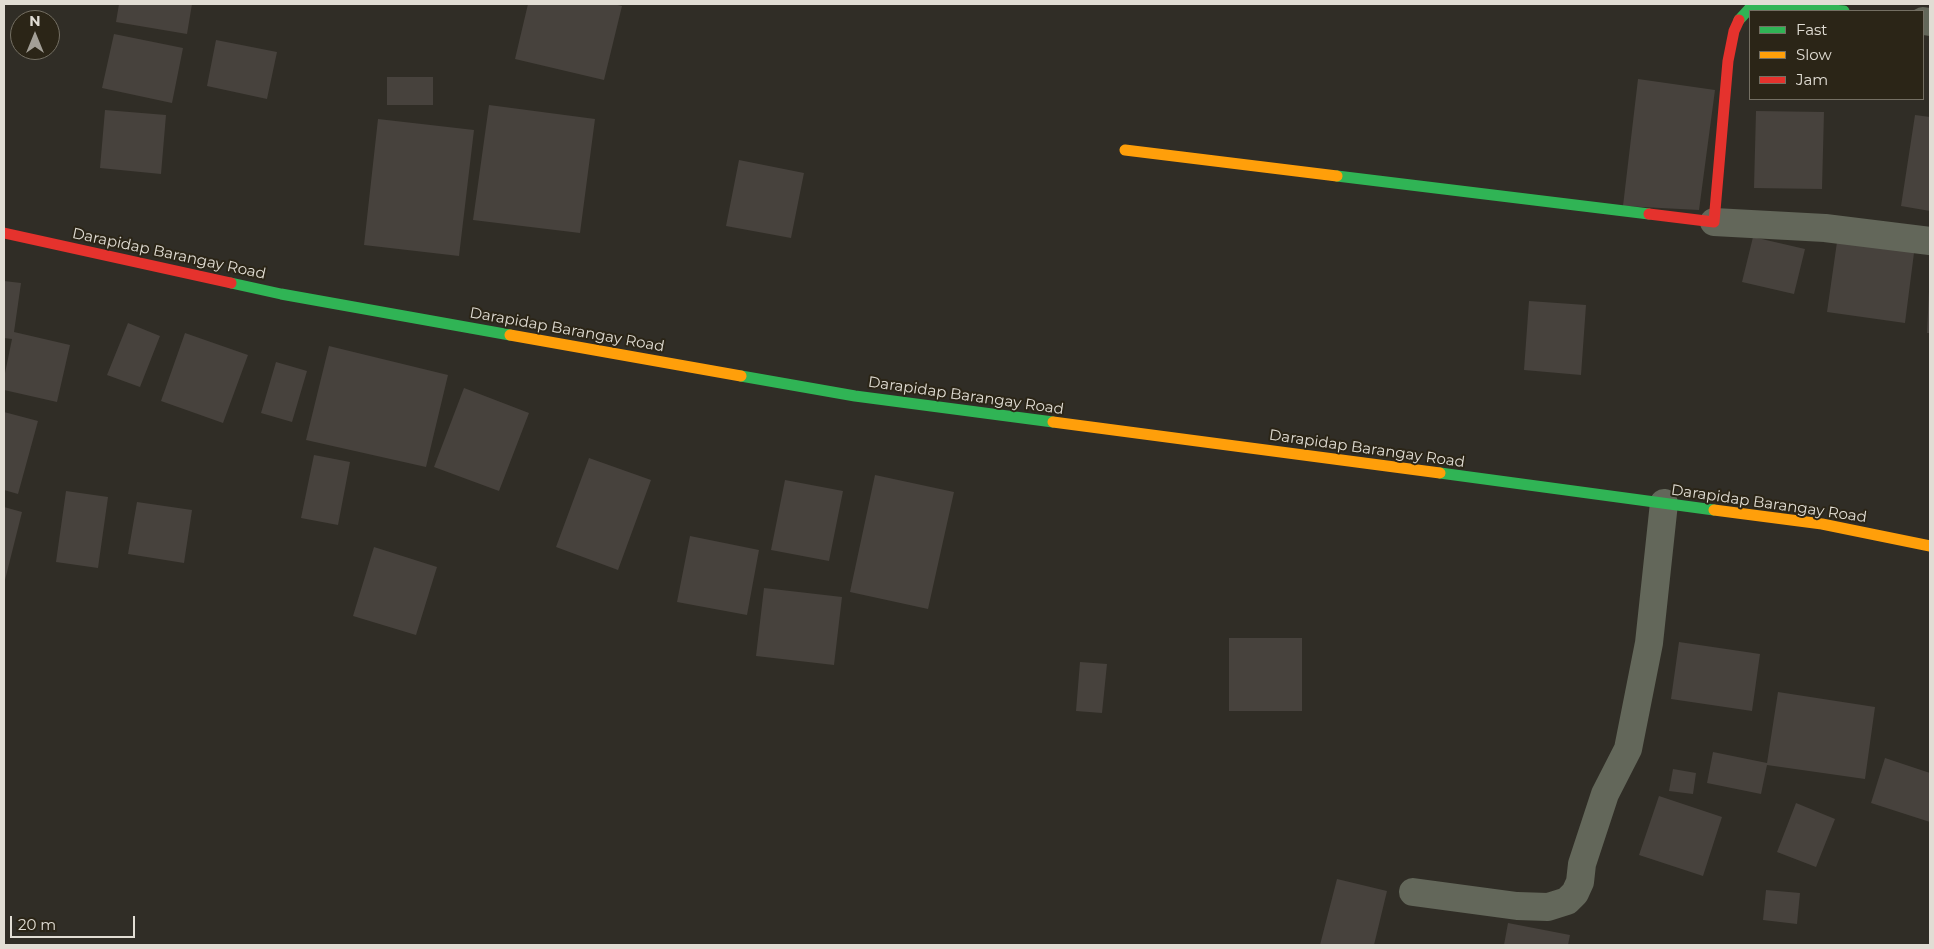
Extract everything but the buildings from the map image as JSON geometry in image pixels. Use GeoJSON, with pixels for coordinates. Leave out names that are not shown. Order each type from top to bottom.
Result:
{"type":"FeatureCollection","features":[{"type":"Feature","properties":{"kind":"street"},"geometry":{"type":"LineString","coordinates":[[1714,222],[1728,60],[1734,31],[1741,16],[1750,8],[1769,4],[1833,10]]}},
{"type":"Feature","properties":{"kind":"street"},"geometry":{"type":"LineString","coordinates":[[1125,150],[1714,222],[1825,228],[1930,240]]}},
{"type":"Feature","properties":{"kind":"street","name":"Darapidap Barangay Road"},"geometry":{"type":"LineString","coordinates":[[4,233],[281,294],[855,396],[1822,524],[1930,546]]}},
{"type":"Feature","properties":{"kind":"street"},"geometry":{"type":"LineString","coordinates":[[1413,892],[1517,906],[1548,907],[1567,901],[1575,893],[1580,882],[1582,864],[1605,794],[1628,750],[1649,643],[1664,503]]}},
{"type":"Feature","properties":{"kind":"traffic: fast"},"geometry":{"type":"LineString","coordinates":[[1739,20],[1750,8],[1769,5],[1832,10]]}},
{"type":"Feature","properties":{"kind":"traffic: fast"},"geometry":{"type":"LineString","coordinates":[[1337,176],[1649,214]]}},
{"type":"Feature","properties":{"kind":"traffic: fast"},"geometry":{"type":"LineString","coordinates":[[231,283],[281,294],[510,335]]}},
{"type":"Feature","properties":{"kind":"traffic: fast"},"geometry":{"type":"LineString","coordinates":[[741,376],[855,396],[1053,422]]}},
{"type":"Feature","properties":{"kind":"traffic: fast"},"geometry":{"type":"LineString","coordinates":[[1440,473],[1714,510]]}},
{"type":"Feature","properties":{"kind":"traffic: slow"},"geometry":{"type":"LineString","coordinates":[[1125,150],[1337,176]]}},
{"type":"Feature","properties":{"kind":"traffic: slow"},"geometry":{"type":"LineString","coordinates":[[510,335],[741,376]]}},
{"type":"Feature","properties":{"kind":"traffic: slow"},"geometry":{"type":"LineString","coordinates":[[1053,422],[1440,473]]}},
{"type":"Feature","properties":{"kind":"traffic: slow"},"geometry":{"type":"LineString","coordinates":[[1714,510],[1822,524],[1930,546]]}},
{"type":"Feature","properties":{"kind":"traffic: jam"},"geometry":{"type":"LineString","coordinates":[[1649,214],[1714,222],[1728,61],[1734,31],[1739,20]]}},
{"type":"Feature","properties":{"kind":"traffic: jam"},"geometry":{"type":"LineString","coordinates":[[4,233],[231,283]]}}]}
